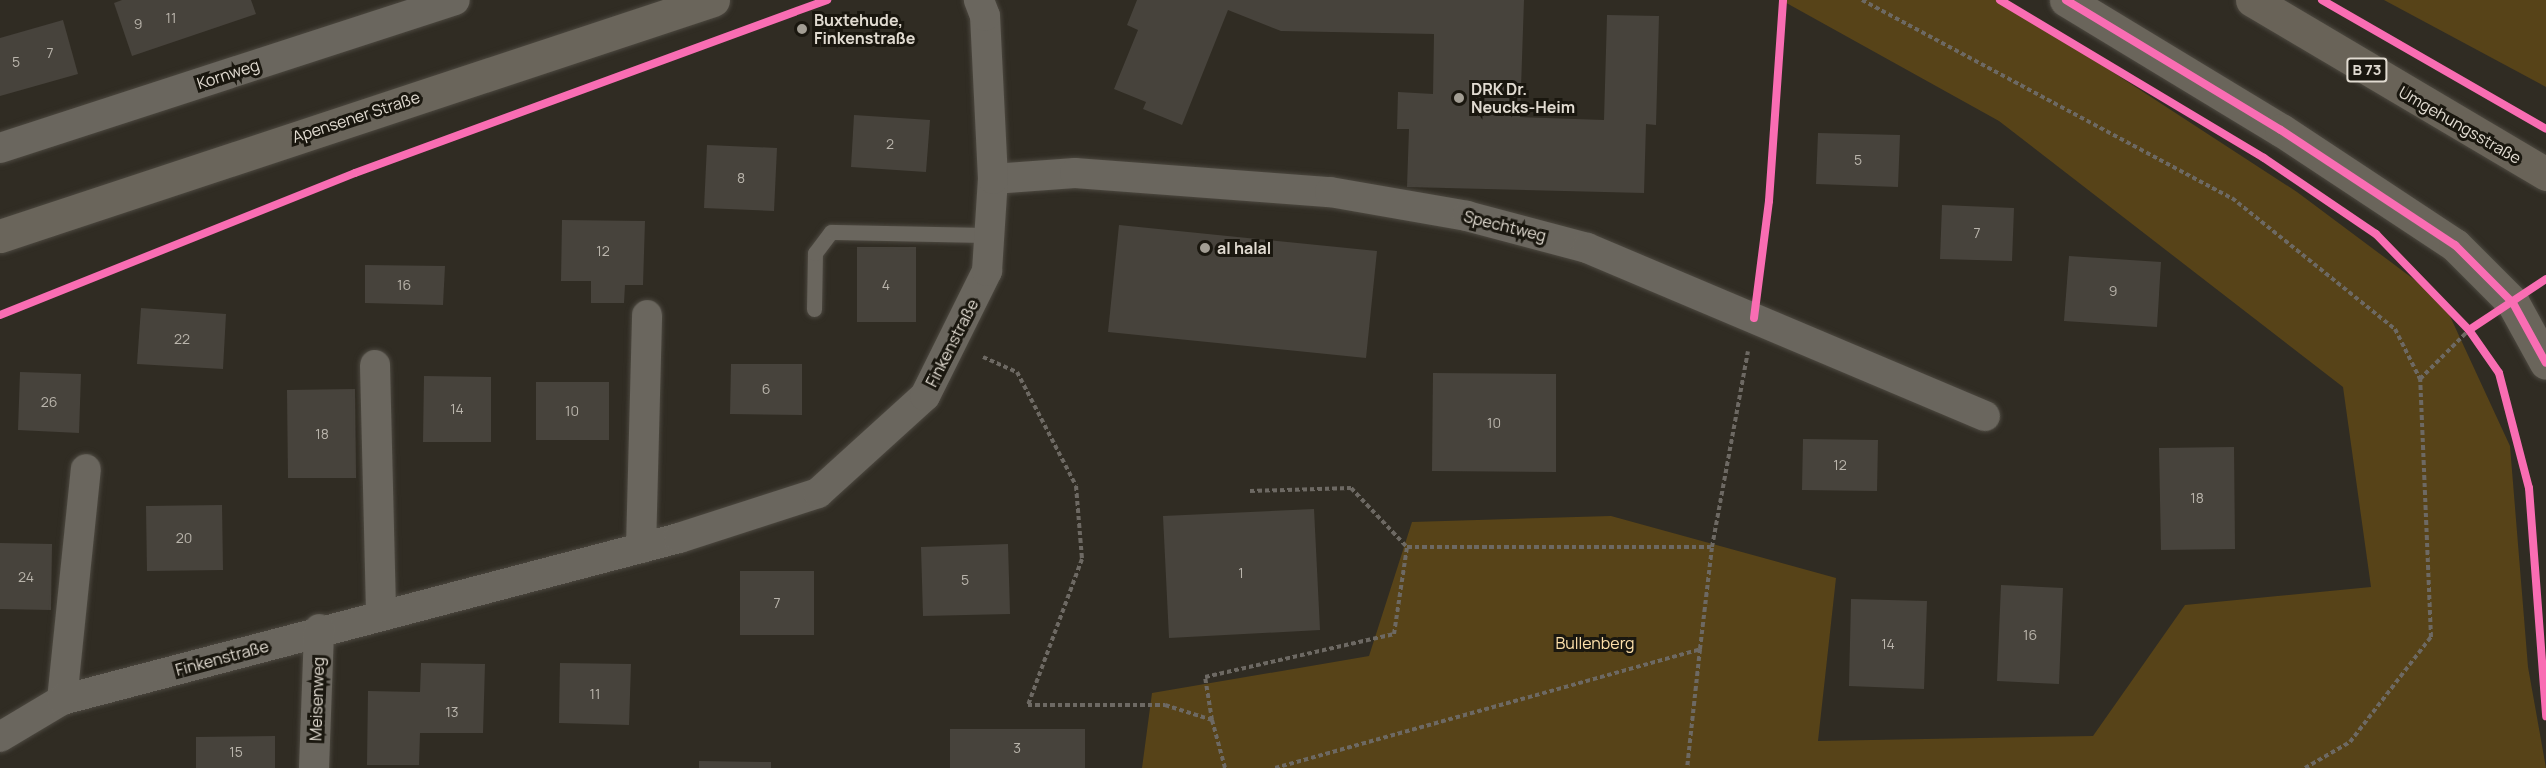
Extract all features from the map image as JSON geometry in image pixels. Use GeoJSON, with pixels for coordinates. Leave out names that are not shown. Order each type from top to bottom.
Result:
{"type":"FeatureCollection","features":[{"type":"Feature","properties":{"kind":"main road","name":"Apensener Straße"},"geometry":{"type":"LineString","coordinates":[[0,236],[713,0]]}},
{"type":"Feature","properties":{"kind":"main road"},"geometry":{"type":"LineString","coordinates":[[2066,0],[2281,130],[2455,245],[2513,303],[2546,363]]}},
{"type":"Feature","properties":{"kind":"main road","name":"Umgehungsstraße"},"geometry":{"type":"LineString","coordinates":[[2252,0],[2546,174]]}},
{"type":"Feature","properties":{"kind":"street","name":"Kornweg"},"geometry":{"type":"LineString","coordinates":[[0,148],[455,0]]}},
{"type":"Feature","properties":{"kind":"street","name":"Finkenstraße"},"geometry":{"type":"LineString","coordinates":[[0,737],[62,699],[319,629],[641,548],[818,493],[925,396],[955,344],[987,271],[993,179],[985,16],[979,0]]}},
{"type":"Feature","properties":{"kind":"street","name":"Spechtweg"},"geometry":{"type":"LineString","coordinates":[[993,179],[1075,173],[1319,191],[1467,216],[1587,248],[1985,416]]}},
{"type":"Feature","properties":{"kind":"street"},"geometry":{"type":"LineString","coordinates":[[641,548],[647,315]]}},
{"type":"Feature","properties":{"kind":"street"},"geometry":{"type":"LineString","coordinates":[[375,366],[381,613]]}},
{"type":"Feature","properties":{"kind":"street"},"geometry":{"type":"LineString","coordinates":[[62,699],[86,469]]}},
{"type":"Feature","properties":{"kind":"street","name":"Meisenweg"},"geometry":{"type":"LineString","coordinates":[[314,768],[319,629]]}},
{"type":"Feature","properties":{"kind":"lane"},"geometry":{"type":"LineString","coordinates":[[814,309],[815,253],[831,232],[990,235]]}},
{"type":"Feature","properties":{"kind":"path"},"geometry":{"type":"LineString","coordinates":[[1862,0],[2232,198],[2395,329],[2420,379],[2431,637],[2350,742],[2305,768]]}},
{"type":"Feature","properties":{"kind":"path"},"geometry":{"type":"LineString","coordinates":[[1687,768],[1712,547],[1754,318]]}},
{"type":"Feature","properties":{"kind":"path"},"geometry":{"type":"LineString","coordinates":[[2420,379],[2469,330]]}},
{"type":"Feature","properties":{"kind":"path"},"geometry":{"type":"LineString","coordinates":[[955,344],[1017,372],[1076,486],[1082,559],[1028,705],[1165,705],[1212,720]]}},
{"type":"Feature","properties":{"kind":"path"},"geometry":{"type":"LineString","coordinates":[[1250,490],[1351,488],[1407,547],[1712,547]]}},
{"type":"Feature","properties":{"kind":"path"},"geometry":{"type":"LineString","coordinates":[[1225,768],[1212,720],[1205,676],[1394,634],[1407,547]]}},
{"type":"Feature","properties":{"kind":"path"},"geometry":{"type":"LineString","coordinates":[[1275,768],[1700,649]]}},
{"type":"Feature","properties":{"kind":"green space","name":"Bullenberg"},"geometry":{"type":"Polygon","coordinates":[[[1781,0],[2002,0],[2297,192],[2443,301],[2510,446],[2528,667],[2546,768],[1142,768],[1152,693],[1369,656],[1412,522],[1611,516],[1836,578],[1818,741],[2093,736],[2185,605],[2371,587],[2343,387],[1999,121],[1781,0]]]}},
{"type":"Feature","properties":{"kind":"green space"},"geometry":{"type":"Polygon","coordinates":[[[2384,0],[2546,0],[2546,87],[2384,0]]]}},
{"type":"Feature","properties":{"kind":"building"},"geometry":{"type":"Polygon","coordinates":[[[122,0],[251,0],[256,14],[132,56],[114,3],[122,0]]]}},
{"type":"Feature","properties":{"kind":"building","name":"DRK Dr. Neucks-Heim"},"geometry":{"type":"Polygon","coordinates":[[[1137,0],[1524,0],[1520,117],[1604,120],[1607,15],[1659,16],[1656,125],[1646,124],[1644,193],[1407,187],[1409,129],[1397,129],[1398,92],[1433,94],[1434,34],[1281,31],[1228,10],[1182,125],[1143,109],[1146,102],[1114,89],[1138,30],[1127,25],[1137,0]]]}},
{"type":"Feature","properties":{"kind":"building"},"geometry":{"type":"Polygon","coordinates":[[[63,20],[78,74],[0,96],[0,38],[63,20]]]}},
{"type":"Feature","properties":{"kind":"building"},"geometry":{"type":"Polygon","coordinates":[[[854,115],[930,120],[926,172],[851,167],[854,115]]]}},
{"type":"Feature","properties":{"kind":"building"},"geometry":{"type":"Polygon","coordinates":[[[1818,133],[1900,135],[1898,187],[1816,184],[1818,133]]]}},
{"type":"Feature","properties":{"kind":"building"},"geometry":{"type":"Polygon","coordinates":[[[707,145],[777,148],[774,211],[704,208],[707,145]]]}},
{"type":"Feature","properties":{"kind":"building"},"geometry":{"type":"Polygon","coordinates":[[[1942,205],[2014,208],[2012,261],[1940,259],[1942,205]]]}},
{"type":"Feature","properties":{"kind":"building"},"geometry":{"type":"Polygon","coordinates":[[[562,220],[645,221],[643,285],[625,285],[624,303],[591,303],[591,281],[561,281],[562,220]]]}},
{"type":"Feature","properties":{"kind":"building"},"geometry":{"type":"Polygon","coordinates":[[[1119,225],[1377,251],[1366,358],[1108,332],[1119,225]]]}},
{"type":"Feature","properties":{"kind":"building"},"geometry":{"type":"Polygon","coordinates":[[[857,247],[916,247],[916,322],[857,322],[857,247]]]}},
{"type":"Feature","properties":{"kind":"building"},"geometry":{"type":"Polygon","coordinates":[[[2069,256],[2161,262],[2157,327],[2064,321],[2069,256]]]}},
{"type":"Feature","properties":{"kind":"building"},"geometry":{"type":"Polygon","coordinates":[[[365,265],[445,266],[443,305],[365,303],[365,265]]]}},
{"type":"Feature","properties":{"kind":"building"},"geometry":{"type":"Polygon","coordinates":[[[141,308],[226,314],[223,369],[137,364],[141,308]]]}},
{"type":"Feature","properties":{"kind":"building"},"geometry":{"type":"Polygon","coordinates":[[[731,364],[802,364],[802,415],[730,414],[731,364]]]}},
{"type":"Feature","properties":{"kind":"building"},"geometry":{"type":"Polygon","coordinates":[[[20,372],[81,374],[79,433],[18,430],[20,372]]]}},
{"type":"Feature","properties":{"kind":"building"},"geometry":{"type":"Polygon","coordinates":[[[1433,373],[1556,374],[1556,472],[1432,471],[1433,373]]]}},
{"type":"Feature","properties":{"kind":"building"},"geometry":{"type":"Polygon","coordinates":[[[424,376],[491,377],[491,442],[423,442],[424,376]]]}},
{"type":"Feature","properties":{"kind":"building"},"geometry":{"type":"Polygon","coordinates":[[[536,382],[609,382],[609,440],[536,440],[536,382]]]}},
{"type":"Feature","properties":{"kind":"building"},"geometry":{"type":"Polygon","coordinates":[[[355,389],[356,478],[288,478],[287,390],[355,389]]]}},
{"type":"Feature","properties":{"kind":"building"},"geometry":{"type":"Polygon","coordinates":[[[1803,439],[1878,440],[1877,491],[1802,490],[1803,439]]]}},
{"type":"Feature","properties":{"kind":"building"},"geometry":{"type":"Polygon","coordinates":[[[2234,447],[2235,549],[2161,550],[2159,448],[2234,447]]]}},
{"type":"Feature","properties":{"kind":"building"},"geometry":{"type":"Polygon","coordinates":[[[222,505],[223,570],[147,571],[146,506],[222,505]]]}},
{"type":"Feature","properties":{"kind":"building"},"geometry":{"type":"Polygon","coordinates":[[[1314,509],[1320,630],[1169,638],[1163,516],[1314,509]]]}},
{"type":"Feature","properties":{"kind":"building"},"geometry":{"type":"Polygon","coordinates":[[[0,543],[52,544],[51,610],[0,609],[0,543]]]}},
{"type":"Feature","properties":{"kind":"building"},"geometry":{"type":"Polygon","coordinates":[[[1008,544],[1010,614],[923,616],[921,547],[1008,544]]]}},
{"type":"Feature","properties":{"kind":"building"},"geometry":{"type":"Polygon","coordinates":[[[740,571],[814,571],[814,635],[740,635],[740,571]]]}},
{"type":"Feature","properties":{"kind":"building"},"geometry":{"type":"Polygon","coordinates":[[[2001,585],[2063,588],[2059,684],[1997,681],[2001,585]]]}},
{"type":"Feature","properties":{"kind":"building"},"geometry":{"type":"Polygon","coordinates":[[[1851,599],[1927,601],[1924,689],[1849,686],[1851,599]]]}},
{"type":"Feature","properties":{"kind":"building"},"geometry":{"type":"Polygon","coordinates":[[[421,663],[485,664],[483,733],[420,733],[419,765],[367,765],[368,691],[420,692],[421,663]]]}},
{"type":"Feature","properties":{"kind":"building"},"geometry":{"type":"Polygon","coordinates":[[[560,663],[631,664],[629,725],[559,723],[560,663]]]}},
{"type":"Feature","properties":{"kind":"building"},"geometry":{"type":"Polygon","coordinates":[[[950,729],[1085,729],[1085,768],[950,768],[950,729]]]}},
{"type":"Feature","properties":{"kind":"building"},"geometry":{"type":"Polygon","coordinates":[[[275,736],[275,768],[196,768],[196,737],[275,736]]]}},
{"type":"Feature","properties":{"kind":"building"},"geometry":{"type":"Polygon","coordinates":[[[699,761],[771,762],[771,768],[699,768],[699,761]]]}},
{"type":"Feature","properties":{"kind":"cycle path"},"geometry":{"type":"LineString","coordinates":[[0,315],[355,173],[827,0]]}},
{"type":"Feature","properties":{"kind":"cycle path"},"geometry":{"type":"LineString","coordinates":[[1754,318],[1769,201],[1783,0]]}},
{"type":"Feature","properties":{"kind":"cycle path"},"geometry":{"type":"LineString","coordinates":[[2000,0],[2264,158],[2376,234],[2469,330],[2499,373],[2529,488],[2546,716]]}},
{"type":"Feature","properties":{"kind":"cycle path"},"geometry":{"type":"LineString","coordinates":[[2066,0],[2281,130],[2455,245],[2513,303],[2546,363]]}},
{"type":"Feature","properties":{"kind":"cycle path"},"geometry":{"type":"LineString","coordinates":[[2322,0],[2546,129]]}},
{"type":"Feature","properties":{"kind":"cycle path"},"geometry":{"type":"LineString","coordinates":[[2469,330],[2546,279]]}},
{"type":"Feature","properties":{"kind":"place","name":"Buxtehude, Finkenstraße"},"geometry":{"type":"Point","coordinates":[802,29]}},
{"type":"Feature","properties":{"kind":"place","name":"DRK Dr. Neucks-Heim"},"geometry":{"type":"Point","coordinates":[1459,98]}},
{"type":"Feature","properties":{"kind":"place","name":"al halal"},"geometry":{"type":"Point","coordinates":[1205,248]}}]}
